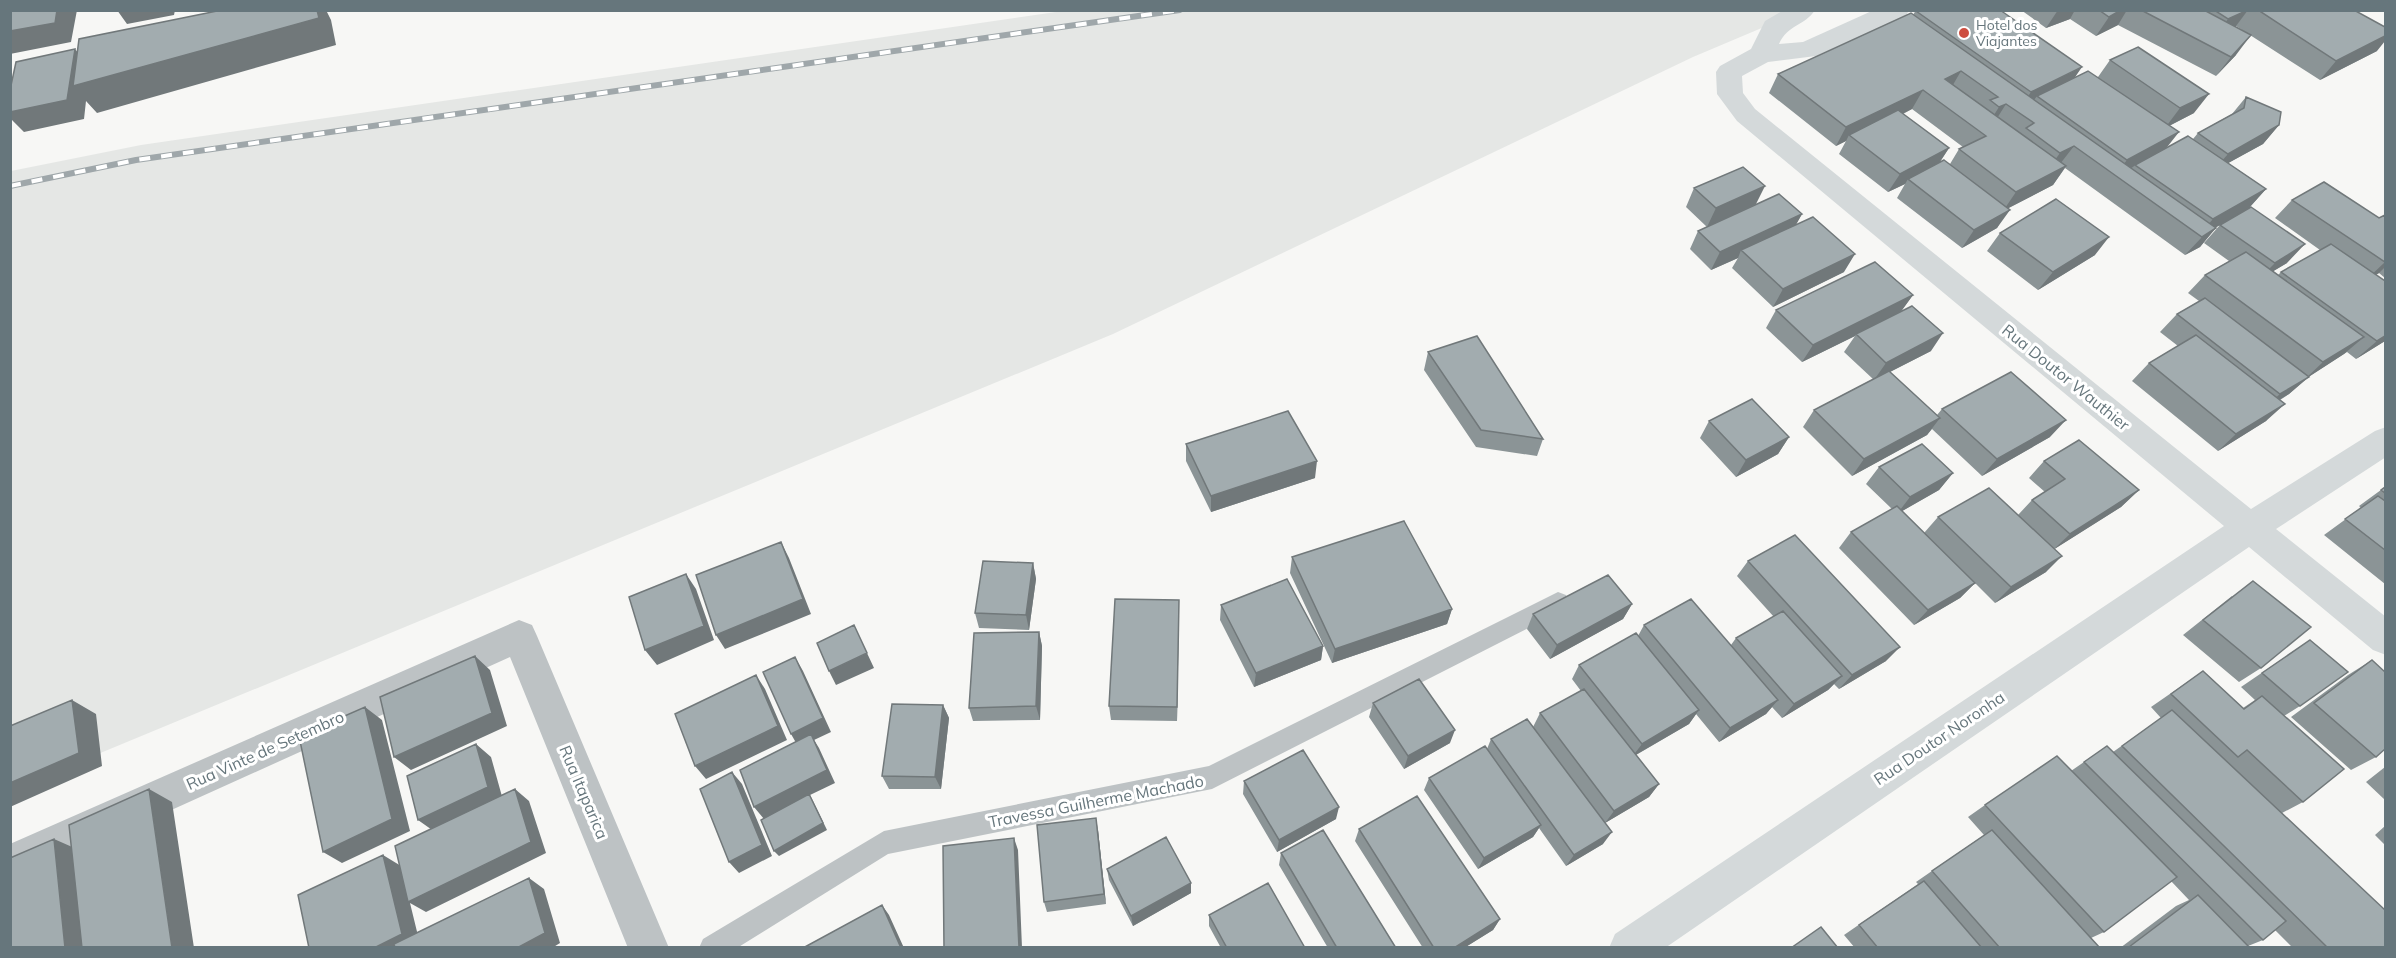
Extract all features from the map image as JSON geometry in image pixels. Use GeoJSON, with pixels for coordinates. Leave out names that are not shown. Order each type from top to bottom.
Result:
{"type":"FeatureCollection","features":[{"type":"Feature","properties":{"kind":"street"},"geometry":{"type":"LineString","coordinates":[[1761,54],[1774,27],[1803,10]]}},
{"type":"Feature","properties":{"kind":"street"},"geometry":{"type":"LineString","coordinates":[[1761,54],[1807,50],[1898,10]]}},
{"type":"Feature","properties":{"kind":"street","name":"Rua Doutor Wauthier"},"geometry":{"type":"LineString","coordinates":[[1761,54],[1730,72],[1730,94],[1746,115],[2385,639]]}},
{"type":"Feature","properties":{"kind":"street","name":"Rua Doutor Noronha"},"geometry":{"type":"LineString","coordinates":[[1629,948],[2249,528],[2385,440]]}},
{"type":"Feature","properties":{"kind":"street","name":"Rua Vinte de Setembro"},"geometry":{"type":"LineString","coordinates":[[10,864],[519,636]]}},
{"type":"Feature","properties":{"kind":"street","name":"Rua Itaparica"},"geometry":{"type":"LineString","coordinates":[[519,636],[649,948]]}},
{"type":"Feature","properties":{"kind":"lane","name":"Travessa Guilherme Machado"},"geometry":{"type":"LineString","coordinates":[[712,948],[884,843],[1212,777],[1576,593]]}},
{"type":"Feature","properties":{"kind":"shaded area"},"geometry":{"type":"Polygon","coordinates":[[[1063,11],[1802,11],[1693,57],[1113,334],[11,790],[11,171],[141,145],[1063,11]]]}},
{"type":"Feature","properties":{"kind":"building"},"geometry":{"type":"Polygon","coordinates":[[[10,10],[57,10],[55,23],[10,31],[10,10]]]}},
{"type":"Feature","properties":{"kind":"building"},"geometry":{"type":"Polygon","coordinates":[[[222,10],[317,10],[319,18],[73,86],[79,39],[222,10]]]}},
{"type":"Feature","properties":{"kind":"building"},"geometry":{"type":"Polygon","coordinates":[[[2000,10],[2082,67],[2031,92],[1916,11],[2000,10]]]}},
{"type":"Feature","properties":{"kind":"building"},"geometry":{"type":"Polygon","coordinates":[[[2099,10],[2121,10],[2109,17],[2099,10]]]}},
{"type":"Feature","properties":{"kind":"building"},"geometry":{"type":"Polygon","coordinates":[[[2141,10],[2204,10],[2251,35],[2231,57],[2141,10]]]}},
{"type":"Feature","properties":{"kind":"building"},"geometry":{"type":"Polygon","coordinates":[[[2214,10],[2248,10],[2228,19],[2214,10]]]}},
{"type":"Feature","properties":{"kind":"building"},"geometry":{"type":"Polygon","coordinates":[[[2258,10],[2354,10],[2385,27],[2385,36],[2336,61],[2258,10]]]}},
{"type":"Feature","properties":{"kind":"building"},"geometry":{"type":"Polygon","coordinates":[[[1911,13],[2216,228],[2202,237],[2074,146],[2060,153],[2026,128],[2034,123],[2006,104],[1999,107],[1990,100],[1998,97],[1961,71],[1945,79],[2066,166],[2016,192],[1959,149],[1986,136],[1923,90],[1846,127],[1778,74],[1911,13]]]}},
{"type":"Feature","properties":{"kind":"building"},"geometry":{"type":"Polygon","coordinates":[[[2138,47],[2209,94],[2180,108],[2110,60],[2138,47]]]}},
{"type":"Feature","properties":{"kind":"building"},"geometry":{"type":"Polygon","coordinates":[[[75,49],[67,100],[10,112],[10,90],[16,62],[75,49]]]}},
{"type":"Feature","properties":{"kind":"building"},"geometry":{"type":"Polygon","coordinates":[[[2088,71],[2179,132],[2127,160],[2037,96],[2088,71]]]}},
{"type":"Feature","properties":{"kind":"building"},"geometry":{"type":"Polygon","coordinates":[[[2246,97],[2281,112],[2279,125],[2228,154],[2198,133],[2244,108],[2246,97]]]}},
{"type":"Feature","properties":{"kind":"building"},"geometry":{"type":"Polygon","coordinates":[[[1898,110],[1949,148],[1900,174],[1849,135],[1898,110]]]}},
{"type":"Feature","properties":{"kind":"building"},"geometry":{"type":"Polygon","coordinates":[[[2188,136],[2266,189],[2213,219],[2135,165],[2188,136]]]}},
{"type":"Feature","properties":{"kind":"building"},"geometry":{"type":"Polygon","coordinates":[[[1944,160],[2010,210],[1974,230],[1908,179],[1944,160]]]}},
{"type":"Feature","properties":{"kind":"building"},"geometry":{"type":"Polygon","coordinates":[[[1743,167],[1765,186],[1716,208],[1694,188],[1743,167]]]}},
{"type":"Feature","properties":{"kind":"building"},"geometry":{"type":"Polygon","coordinates":[[[2324,182],[2379,218],[2385,215],[2385,262],[2292,200],[2324,182]]]}},
{"type":"Feature","properties":{"kind":"building"},"geometry":{"type":"Polygon","coordinates":[[[1779,194],[1802,214],[1720,252],[1698,231],[1779,194]]]}},
{"type":"Feature","properties":{"kind":"building"},"geometry":{"type":"Polygon","coordinates":[[[2056,199],[2109,237],[2053,272],[2000,233],[2056,199]]]}},
{"type":"Feature","properties":{"kind":"building"},"geometry":{"type":"Polygon","coordinates":[[[2251,207],[2305,244],[2275,263],[2220,225],[2251,207]]]}},
{"type":"Feature","properties":{"kind":"building"},"geometry":{"type":"Polygon","coordinates":[[[1813,217],[1855,254],[1783,289],[1741,250],[1813,217]]]}},
{"type":"Feature","properties":{"kind":"building"},"geometry":{"type":"Polygon","coordinates":[[[2331,244],[2385,281],[2385,336],[2377,341],[2281,272],[2331,244]]]}},
{"type":"Feature","properties":{"kind":"building"},"geometry":{"type":"Polygon","coordinates":[[[2246,252],[2364,337],[2323,362],[2205,275],[2246,252]]]}},
{"type":"Feature","properties":{"kind":"building"},"geometry":{"type":"Polygon","coordinates":[[[1875,262],[1913,295],[1813,345],[1776,310],[1875,262]]]}},
{"type":"Feature","properties":{"kind":"building"},"geometry":{"type":"Polygon","coordinates":[[[2205,298],[2309,377],[2280,394],[2177,314],[2205,298]]]}},
{"type":"Feature","properties":{"kind":"building"},"geometry":{"type":"Polygon","coordinates":[[[1912,306],[1943,333],[1886,363],[1856,334],[1912,306]]]}},
{"type":"Feature","properties":{"kind":"building"},"geometry":{"type":"Polygon","coordinates":[[[2196,335],[2285,404],[2236,434],[2149,363],[2196,335]]]}},
{"type":"Feature","properties":{"kind":"building"},"geometry":{"type":"Polygon","coordinates":[[[1477,336],[1543,439],[1481,430],[1428,352],[1477,336]]]}},
{"type":"Feature","properties":{"kind":"building"},"geometry":{"type":"Polygon","coordinates":[[[1889,371],[1940,418],[1864,459],[1814,410],[1889,371]]]}},
{"type":"Feature","properties":{"kind":"building"},"geometry":{"type":"Polygon","coordinates":[[[2011,372],[2066,420],[1997,459],[1942,409],[2011,372]]]}},
{"type":"Feature","properties":{"kind":"building"},"geometry":{"type":"Polygon","coordinates":[[[1752,399],[1789,437],[1746,460],[1709,421],[1752,399]]]}},
{"type":"Feature","properties":{"kind":"building"},"geometry":{"type":"Polygon","coordinates":[[[1288,411],[1317,461],[1211,496],[1186,444],[1288,411]]]}},
{"type":"Feature","properties":{"kind":"building"},"geometry":{"type":"Polygon","coordinates":[[[2079,440],[2139,490],[2070,534],[2032,500],[2065,479],[2044,461],[2079,440]]]}},
{"type":"Feature","properties":{"kind":"building"},"geometry":{"type":"Polygon","coordinates":[[[1922,444],[1953,473],[1910,497],[1879,467],[1922,444]]]}},
{"type":"Feature","properties":{"kind":"building"},"geometry":{"type":"Polygon","coordinates":[[[1989,488],[2062,556],[2011,587],[1938,517],[1989,488]]]}},
{"type":"Feature","properties":{"kind":"building"},"geometry":{"type":"Polygon","coordinates":[[[2378,496],[2385,501],[2385,550],[2345,519],[2378,496]]]}},
{"type":"Feature","properties":{"kind":"building"},"geometry":{"type":"Polygon","coordinates":[[[1897,506],[1975,583],[1928,610],[1851,532],[1897,506]]]}},
{"type":"Feature","properties":{"kind":"building"},"geometry":{"type":"Polygon","coordinates":[[[1404,521],[1452,609],[1335,649],[1292,557],[1404,521]]]}},
{"type":"Feature","properties":{"kind":"building"},"geometry":{"type":"Polygon","coordinates":[[[1795,535],[1900,647],[1852,675],[1748,561],[1795,535]]]}},
{"type":"Feature","properties":{"kind":"building"},"geometry":{"type":"Polygon","coordinates":[[[781,542],[803,599],[716,635],[696,575],[781,542]]]}},
{"type":"Feature","properties":{"kind":"building"},"geometry":{"type":"Polygon","coordinates":[[[983,561],[1033,563],[1026,615],[975,613],[983,561]]]}},
{"type":"Feature","properties":{"kind":"building"},"geometry":{"type":"Polygon","coordinates":[[[686,574],[704,626],[645,650],[629,597],[686,574]]]}},
{"type":"Feature","properties":{"kind":"building"},"geometry":{"type":"Polygon","coordinates":[[[1608,575],[1632,604],[1557,645],[1533,614],[1608,575]]]}},
{"type":"Feature","properties":{"kind":"building"},"geometry":{"type":"Polygon","coordinates":[[[1287,579],[1323,646],[1256,673],[1221,605],[1287,579]]]}},
{"type":"Feature","properties":{"kind":"building"},"geometry":{"type":"Polygon","coordinates":[[[2253,581],[2311,627],[2261,668],[2203,620],[2253,581]]]}},
{"type":"Feature","properties":{"kind":"building"},"geometry":{"type":"Polygon","coordinates":[[[1115,599],[1179,600],[1177,707],[1109,706],[1115,599]]]}},
{"type":"Feature","properties":{"kind":"building"},"geometry":{"type":"Polygon","coordinates":[[[1691,599],[1778,700],[1730,728],[1644,625],[1691,599]]]}},
{"type":"Feature","properties":{"kind":"building"},"geometry":{"type":"Polygon","coordinates":[[[1783,611],[1842,676],[1794,704],[1736,638],[1783,611]]]}},
{"type":"Feature","properties":{"kind":"building"},"geometry":{"type":"Polygon","coordinates":[[[854,625],[867,653],[829,671],[817,643],[854,625]]]}},
{"type":"Feature","properties":{"kind":"building"},"geometry":{"type":"Polygon","coordinates":[[[1039,632],[1036,706],[969,708],[974,633],[1039,632]]]}},
{"type":"Feature","properties":{"kind":"building"},"geometry":{"type":"Polygon","coordinates":[[[1636,633],[1699,710],[1642,744],[1579,665],[1636,633]]]}},
{"type":"Feature","properties":{"kind":"building"},"geometry":{"type":"Polygon","coordinates":[[[2310,640],[2348,672],[2300,706],[2262,673],[2310,640]]]}},
{"type":"Feature","properties":{"kind":"building"},"geometry":{"type":"Polygon","coordinates":[[[475,656],[492,713],[394,757],[380,697],[475,656]]]}},
{"type":"Feature","properties":{"kind":"building"},"geometry":{"type":"Polygon","coordinates":[[[795,657],[823,718],[791,734],[763,672],[795,657]]]}},
{"type":"Feature","properties":{"kind":"building"},"geometry":{"type":"Polygon","coordinates":[[[2372,660],[2385,672],[2385,749],[2376,757],[2314,703],[2372,660]]]}},
{"type":"Feature","properties":{"kind":"building"},"geometry":{"type":"Polygon","coordinates":[[[2203,671],[2244,709],[2262,696],[2344,769],[2303,802],[2247,750],[2238,757],[2171,694],[2203,671]]]}},
{"type":"Feature","properties":{"kind":"building"},"geometry":{"type":"Polygon","coordinates":[[[756,675],[778,726],[695,766],[675,714],[756,675]]]}},
{"type":"Feature","properties":{"kind":"building"},"geometry":{"type":"Polygon","coordinates":[[[1419,679],[1455,730],[1408,756],[1373,703],[1419,679]]]}},
{"type":"Feature","properties":{"kind":"building"},"geometry":{"type":"Polygon","coordinates":[[[1584,689],[1659,784],[1614,811],[1540,713],[1584,689]]]}},
{"type":"Feature","properties":{"kind":"building"},"geometry":{"type":"Polygon","coordinates":[[[72,700],[79,753],[10,783],[10,726],[72,700]]]}},
{"type":"Feature","properties":{"kind":"building"},"geometry":{"type":"Polygon","coordinates":[[[892,704],[943,705],[935,777],[882,776],[892,704]]]}},
{"type":"Feature","properties":{"kind":"building"},"geometry":{"type":"Polygon","coordinates":[[[365,707],[392,819],[323,852],[299,736],[365,707]]]}},
{"type":"Feature","properties":{"kind":"building"},"geometry":{"type":"Polygon","coordinates":[[[2172,710],[2385,910],[2385,948],[2328,948],[2122,746],[2172,710]]]}},
{"type":"Feature","properties":{"kind":"building"},"geometry":{"type":"Polygon","coordinates":[[[1527,719],[1612,832],[1574,855],[1491,739],[1527,719]]]}},
{"type":"Feature","properties":{"kind":"building"},"geometry":{"type":"Polygon","coordinates":[[[811,734],[827,770],[754,807],[740,770],[811,734]]]}},
{"type":"Feature","properties":{"kind":"building"},"geometry":{"type":"Polygon","coordinates":[[[476,744],[488,787],[418,820],[407,776],[476,744]]]}},
{"type":"Feature","properties":{"kind":"building"},"geometry":{"type":"Polygon","coordinates":[[[1485,746],[1541,825],[1484,858],[1429,778],[1485,746]]]}},
{"type":"Feature","properties":{"kind":"building"},"geometry":{"type":"Polygon","coordinates":[[[2107,746],[2286,921],[2263,940],[2084,762],[2107,746]]]}},
{"type":"Feature","properties":{"kind":"building"},"geometry":{"type":"Polygon","coordinates":[[[1303,750],[1339,807],[1279,840],[1244,781],[1303,750]]]}},
{"type":"Feature","properties":{"kind":"building"},"geometry":{"type":"Polygon","coordinates":[[[2057,756],[2177,877],[2104,932],[1985,805],[2057,756]]]}},
{"type":"Feature","properties":{"kind":"building"},"geometry":{"type":"Polygon","coordinates":[[[732,772],[762,845],[729,862],[700,789],[732,772]]]}},
{"type":"Feature","properties":{"kind":"building"},"geometry":{"type":"Polygon","coordinates":[[[149,789],[172,948],[82,948],[69,825],[149,789]]]}},
{"type":"Feature","properties":{"kind":"building"},"geometry":{"type":"Polygon","coordinates":[[[515,789],[531,842],[408,902],[395,846],[515,789]]]}},
{"type":"Feature","properties":{"kind":"building"},"geometry":{"type":"Polygon","coordinates":[[[809,794],[823,823],[774,851],[761,820],[809,794]]]}},
{"type":"Feature","properties":{"kind":"building"},"geometry":{"type":"Polygon","coordinates":[[[1417,796],[1500,919],[1454,948],[1434,948],[1359,829],[1417,796]]]}},
{"type":"Feature","properties":{"kind":"building"},"geometry":{"type":"Polygon","coordinates":[[[1096,818],[1104,894],[1044,902],[1037,825],[1096,818]]]}},
{"type":"Feature","properties":{"kind":"building"},"geometry":{"type":"Polygon","coordinates":[[[1323,830],[1396,948],[1337,948],[1281,853],[1323,830]]]}},
{"type":"Feature","properties":{"kind":"building"},"geometry":{"type":"Polygon","coordinates":[[[1992,830],[2100,948],[2000,948],[1932,871],[1992,830]]]}},
{"type":"Feature","properties":{"kind":"building"},"geometry":{"type":"Polygon","coordinates":[[[1166,837],[1191,883],[1131,916],[1107,869],[1166,837]]]}},
{"type":"Feature","properties":{"kind":"building"},"geometry":{"type":"Polygon","coordinates":[[[1014,838],[1019,948],[944,948],[943,846],[1014,838]]]}},
{"type":"Feature","properties":{"kind":"building"},"geometry":{"type":"Polygon","coordinates":[[[54,839],[65,948],[10,948],[10,858],[54,839]]]}},
{"type":"Feature","properties":{"kind":"building"},"geometry":{"type":"Polygon","coordinates":[[[383,855],[402,934],[374,948],[309,948],[298,895],[383,855]]]}},
{"type":"Feature","properties":{"kind":"building"},"geometry":{"type":"Polygon","coordinates":[[[529,878],[545,933],[517,948],[395,948],[394,944],[529,878]]]}},
{"type":"Feature","properties":{"kind":"building"},"geometry":{"type":"Polygon","coordinates":[[[1924,881],[1982,948],[1878,948],[1859,925],[1924,881]]]}},
{"type":"Feature","properties":{"kind":"building"},"geometry":{"type":"Polygon","coordinates":[[[1268,883],[1305,948],[1227,948],[1209,915],[1268,883]]]}},
{"type":"Feature","properties":{"kind":"building"},"geometry":{"type":"Polygon","coordinates":[[[2198,895],[2250,948],[2129,947],[2198,895]]]}},
{"type":"Feature","properties":{"kind":"building"},"geometry":{"type":"Polygon","coordinates":[[[882,905],[901,948],[803,948],[882,905]]]}},
{"type":"Feature","properties":{"kind":"building"},"geometry":{"type":"Polygon","coordinates":[[[1821,927],[1838,948],[1791,948],[1821,927]]]}},
{"type":"Feature","properties":{"kind":"railway"},"geometry":{"type":"LineString","coordinates":[[10,186],[136,160],[1180,10]]}},
{"type":"Feature","properties":{"kind":"place","name":"Hotel dos Viajantes"},"geometry":{"type":"Point","coordinates":[1964,33]}}]}
